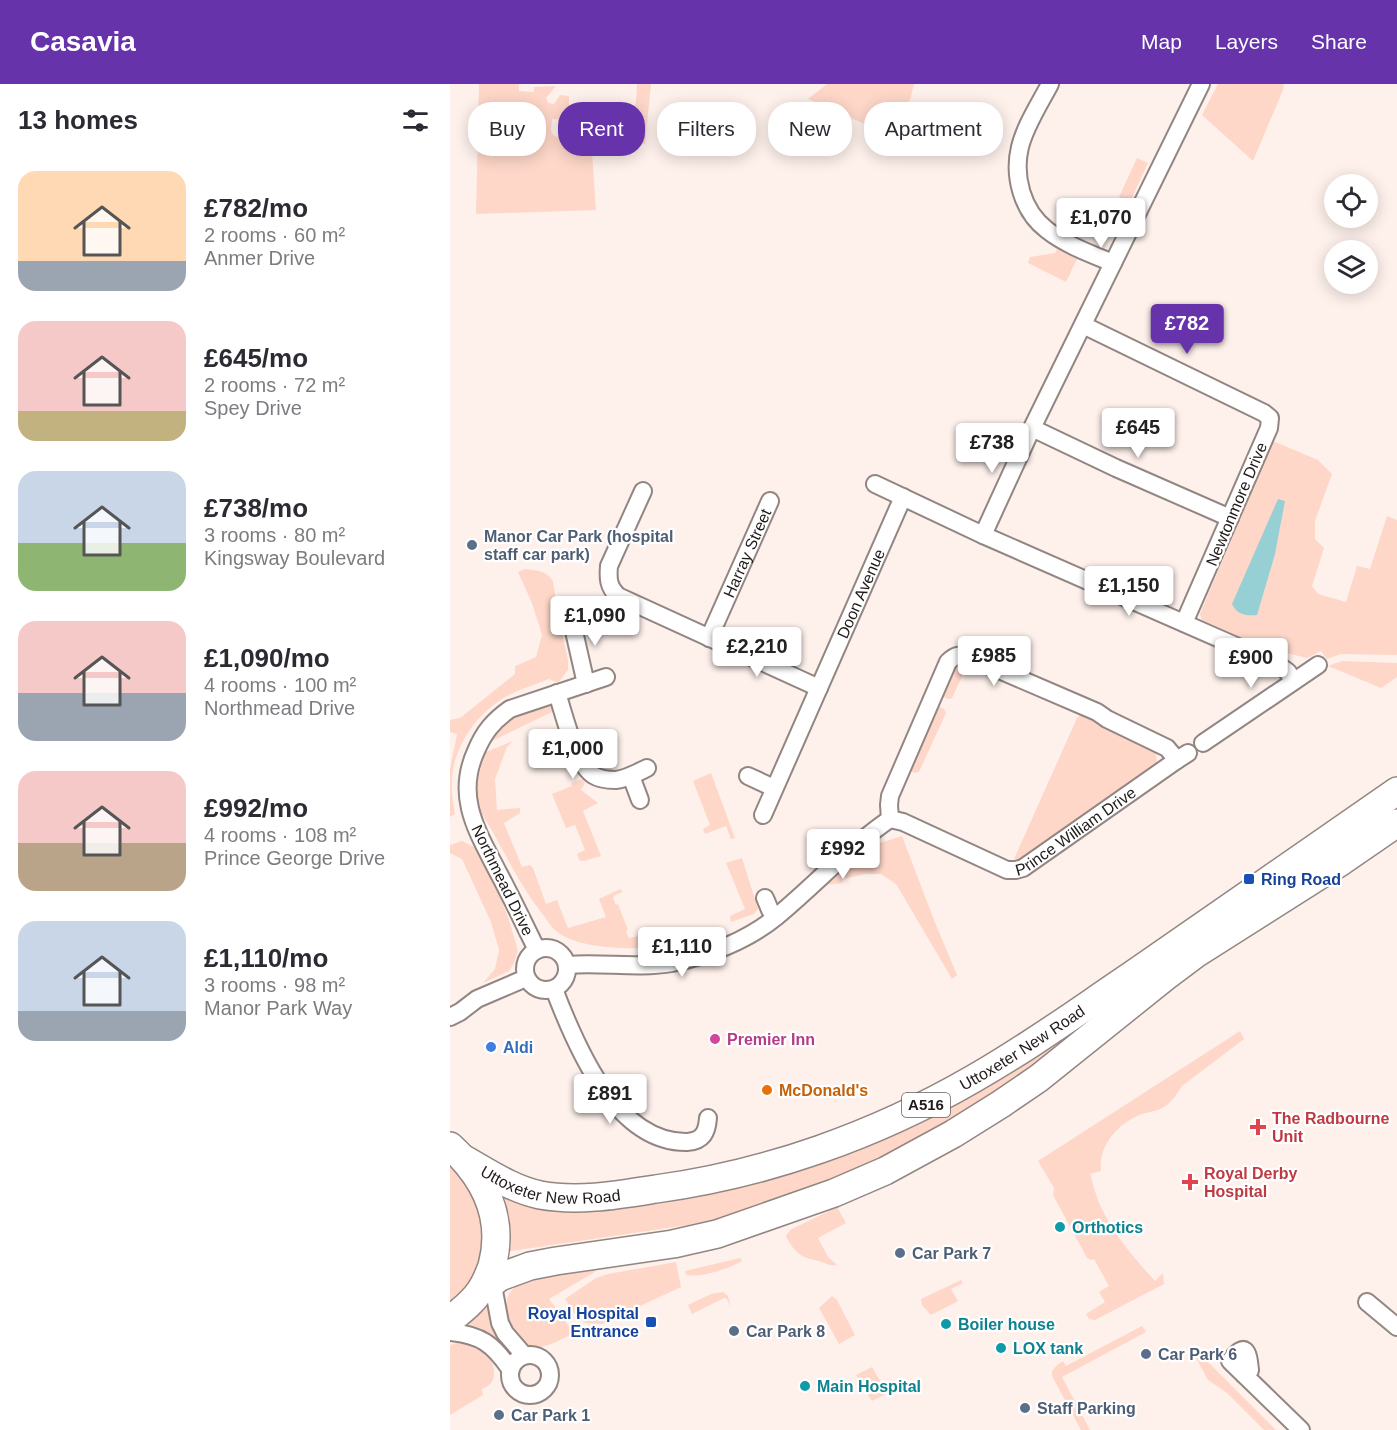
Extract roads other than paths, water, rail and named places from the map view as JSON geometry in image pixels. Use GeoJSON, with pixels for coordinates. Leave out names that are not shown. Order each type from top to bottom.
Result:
{"type":"FeatureCollection","features":[{"type":"Feature","properties":{"kind":"highway","name":"Uttoxeter New Road"},"geometry":{"type":"LineString","coordinates":[[457,1152],[501,1181],[529,1192],[565,1197],[597,1197],[677,1187],[717,1179],[806,1154],[868,1131],[939,1098],[1000,1063],[1220,915],[1397,791]]}},
{"type":"Feature","properties":{"kind":"highway","name":"Uttoxeter New Road"},"geometry":{"type":"LineString","coordinates":[[488,1281],[531,1266],[674,1244],[717,1234],[834,1193],[885,1171],[953,1134],[1001,1104],[1039,1078],[1197,953],[1342,861],[1397,823]]}},
{"type":"Feature","properties":{"kind":"highway","name":"A516"},"geometry":{"type":"LineString","coordinates":[[450,1320],[463,1310],[488,1281],[496,1244],[491,1203],[476,1174],[457,1152]]}},
{"type":"Feature","properties":{"kind":"street"},"geometry":{"type":"LineString","coordinates":[[1050,84],[1021,145],[1018,175],[1021,191],[1031,212],[1046,230],[1086,252],[1113,263]]}},
{"type":"Feature","properties":{"kind":"street"},"geometry":{"type":"LineString","coordinates":[[983,535],[1032,428],[1201,84]]}},
{"type":"Feature","properties":{"kind":"street","name":"Newtonmore Drive"},"geometry":{"type":"LineString","coordinates":[[1083,325],[1215,388],[1270,418],[1269,428],[1185,623]]}},
{"type":"Feature","properties":{"kind":"street"},"geometry":{"type":"LineString","coordinates":[[1032,428],[1230,518]]}},
{"type":"Feature","properties":{"kind":"street"},"geometry":{"type":"LineString","coordinates":[[875,484],[983,535],[1277,664],[1288,672],[1293,681]]}},
{"type":"Feature","properties":{"kind":"street"},"geometry":{"type":"LineString","coordinates":[[643,490],[609,566],[610,586],[618,596],[819,688]]}},
{"type":"Feature","properties":{"kind":"street","name":"Doon Avenue"},"geometry":{"type":"LineString","coordinates":[[763,815],[903,497]]}},
{"type":"Feature","properties":{"kind":"street","name":"Harray Street"},"geometry":{"type":"LineString","coordinates":[[709,638],[770,501]]}},
{"type":"Feature","properties":{"kind":"street"},"geometry":{"type":"LineString","coordinates":[[571,618],[586,684]]}},
{"type":"Feature","properties":{"kind":"street","name":"Prince William Drive"},"geometry":{"type":"LineString","coordinates":[[956,656],[969,657],[1097,712],[1107,720],[1182,756],[1023,868],[1016,870],[1007,870],[903,822],[890,819],[890,796],[948,662],[956,656]]}},
{"type":"Feature","properties":{"kind":"street"},"geometry":{"type":"LineString","coordinates":[[1203,743],[1224,721],[1318,665]]}},
{"type":"Feature","properties":{"kind":"street","name":"Northmead Drive"},"geometry":{"type":"LineString","coordinates":[[537,950],[472,817],[468,798],[468,780],[472,759],[490,725],[510,709],[606,677]]}},
{"type":"Feature","properties":{"kind":"street"},"geometry":{"type":"LineString","coordinates":[[557,693],[574,745],[580,760],[588,771],[600,779],[617,780],[647,768]]}},
{"type":"Feature","properties":{"kind":"street"},"geometry":{"type":"LineString","coordinates":[[631,776],[640,800]]}},
{"type":"Feature","properties":{"kind":"street"},"geometry":{"type":"LineString","coordinates":[[748,777],[774,788]]}},
{"type":"Feature","properties":{"kind":"street"},"geometry":{"type":"LineString","coordinates":[[567,965],[631,966],[673,963],[722,948],[758,930],[776,917],[890,819]]}},
{"type":"Feature","properties":{"kind":"street"},"geometry":{"type":"LineString","coordinates":[[765,898],[776,917]]}},
{"type":"Feature","properties":{"kind":"street"},"geometry":{"type":"LineString","coordinates":[[550,948],[557,951],[567,965],[564,981],[554,989],[541,990],[533,986],[526,978],[525,966],[529,957],[537,950],[550,948]]}},
{"type":"Feature","properties":{"kind":"street"},"geometry":{"type":"LineString","coordinates":[[450,1017],[477,999],[526,978]]}},
{"type":"Feature","properties":{"kind":"street"},"geometry":{"type":"LineString","coordinates":[[554,989],[584,1057],[605,1092],[623,1114],[647,1131],[683,1142],[693,1141],[705,1134],[708,1118]]}},
{"type":"Feature","properties":{"kind":"street"},"geometry":{"type":"LineString","coordinates":[[450,1003],[477,999]]}},
{"type":"Feature","properties":{"kind":"street"},"geometry":{"type":"LineString","coordinates":[[488,1281],[505,1334],[524,1355]]}},
{"type":"Feature","properties":{"kind":"street"},"geometry":{"type":"LineString","coordinates":[[1367,1302],[1397,1327]]}},
{"type":"Feature","properties":{"kind":"street"},"geometry":{"type":"LineString","coordinates":[[450,1332],[489,1343],[510,1369]]}},
{"type":"Feature","properties":{"kind":"street"},"geometry":{"type":"LineString","coordinates":[[531,1354],[544,1360],[548,1365],[550,1377],[545,1389],[540,1393],[521,1394],[512,1385],[510,1369],[513,1363],[524,1355],[531,1354]]}},
{"type":"Feature","properties":{"kind":"street"},"geometry":{"type":"LineString","coordinates":[[1230,1361],[1301,1430]]}},
{"type":"Feature","properties":{"kind":"water"},"geometry":{"type":"Polygon","coordinates":[[[1278,499],[1285,501],[1275,554],[1257,615],[1242,614],[1232,604],[1278,499]]]}},
{"type":"Feature","properties":{"kind":"place","name":"Manor Car Park (hospital staff car park)"},"geometry":{"type":"Point","coordinates":[472,545]}},
{"type":"Feature","properties":{"kind":"place","name":"Ring Road"},"geometry":{"type":"Point","coordinates":[1249,879]}},
{"type":"Feature","properties":{"kind":"place","name":"Premier Inn"},"geometry":{"type":"Point","coordinates":[715,1039]}},
{"type":"Feature","properties":{"kind":"place","name":"Aldi"},"geometry":{"type":"Point","coordinates":[491,1047]}},
{"type":"Feature","properties":{"kind":"place","name":"McDonald's"},"geometry":{"type":"Point","coordinates":[767,1090]}},
{"type":"Feature","properties":{"kind":"place","name":"The Radbourne Unit"},"geometry":{"type":"Point","coordinates":[1258,1127]}},
{"type":"Feature","properties":{"kind":"place","name":"Royal Derby Hospital"},"geometry":{"type":"Point","coordinates":[1190,1182]}},
{"type":"Feature","properties":{"kind":"place","name":"Orthotics"},"geometry":{"type":"Point","coordinates":[1060,1227]}},
{"type":"Feature","properties":{"kind":"place","name":"Car Park 7"},"geometry":{"type":"Point","coordinates":[900,1253]}},
{"type":"Feature","properties":{"kind":"place","name":"Royal Hospital Entrance"},"geometry":{"type":"Point","coordinates":[651,1322]}},
{"type":"Feature","properties":{"kind":"place","name":"Boiler house"},"geometry":{"type":"Point","coordinates":[946,1324]}},
{"type":"Feature","properties":{"kind":"place","name":"Car Park 8"},"geometry":{"type":"Point","coordinates":[734,1331]}},
{"type":"Feature","properties":{"kind":"place","name":"LOX tank"},"geometry":{"type":"Point","coordinates":[1001,1348]}},
{"type":"Feature","properties":{"kind":"place","name":"Car Park 6"},"geometry":{"type":"Point","coordinates":[1146,1354]}},
{"type":"Feature","properties":{"kind":"place","name":"Main Hospital"},"geometry":{"type":"Point","coordinates":[805,1386]}},
{"type":"Feature","properties":{"kind":"place","name":"Staff Parking"},"geometry":{"type":"Point","coordinates":[1025,1408]}},
{"type":"Feature","properties":{"kind":"place","name":"Car Park 1"},"geometry":{"type":"Point","coordinates":[499,1415]}}]}
